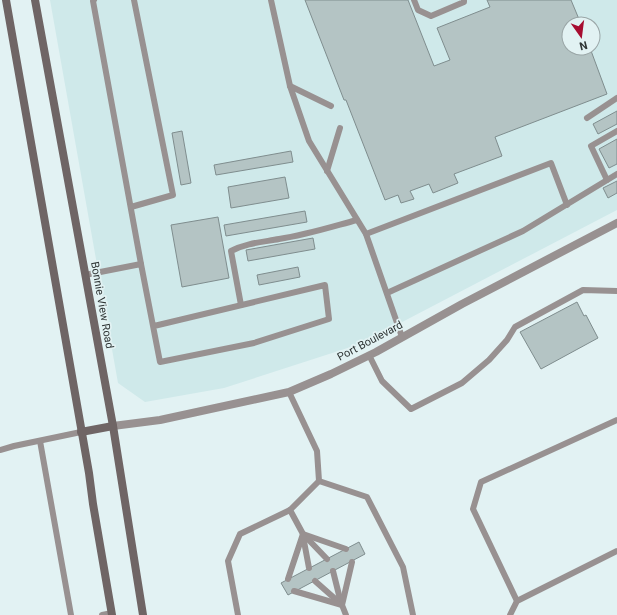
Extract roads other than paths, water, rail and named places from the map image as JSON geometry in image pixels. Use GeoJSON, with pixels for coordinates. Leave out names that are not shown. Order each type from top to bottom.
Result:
{"type":"FeatureCollection","features":[{"type":"Feature","properties":{"kind":"main road"},"geometry":{"type":"LineString","coordinates":[[6,0],[112,614]]}},
{"type":"Feature","properties":{"kind":"main road","name":"Bonnie View Road"},"geometry":{"type":"LineString","coordinates":[[35,0],[113,426],[143,615]]}},
{"type":"Feature","properties":{"kind":"main road"},"geometry":{"type":"LineString","coordinates":[[81,432],[113,426]]}},
{"type":"Feature","properties":{"kind":"street","name":"Port Boulevard"},"geometry":{"type":"LineString","coordinates":[[113,426],[160,420],[289,392],[331,374],[369,355],[462,304],[617,223]]}},
{"type":"Feature","properties":{"kind":"lane"},"geometry":{"type":"LineString","coordinates":[[94,0],[160,362],[254,343],[329,319],[325,285],[154,326]]}},
{"type":"Feature","properties":{"kind":"lane"},"geometry":{"type":"LineString","coordinates":[[131,207],[173,195],[134,0]]}},
{"type":"Feature","properties":{"kind":"lane"},"geometry":{"type":"LineString","coordinates":[[271,0],[290,86],[309,141],[366,234],[402,337]]}},
{"type":"Feature","properties":{"kind":"lane"},"geometry":{"type":"LineString","coordinates":[[414,0],[418,10],[431,16],[464,2],[464,0]]}},
{"type":"Feature","properties":{"kind":"lane"},"geometry":{"type":"LineString","coordinates":[[290,86],[332,106]]}},
{"type":"Feature","properties":{"kind":"lane"},"geometry":{"type":"LineString","coordinates":[[586,118],[617,98]]}},
{"type":"Feature","properties":{"kind":"lane"},"geometry":{"type":"LineString","coordinates":[[327,171],[340,128]]}},
{"type":"Feature","properties":{"kind":"lane"},"geometry":{"type":"LineString","coordinates":[[607,180],[591,146],[617,131]]}},
{"type":"Feature","properties":{"kind":"lane"},"geometry":{"type":"LineString","coordinates":[[366,234],[551,163],[567,205]]}},
{"type":"Feature","properties":{"kind":"lane"},"geometry":{"type":"LineString","coordinates":[[387,293],[523,231],[617,174]]}},
{"type":"Feature","properties":{"kind":"lane"},"geometry":{"type":"LineString","coordinates":[[241,306],[231,250],[247,245],[278,240],[326,229],[357,220]]}},
{"type":"Feature","properties":{"kind":"lane"},"geometry":{"type":"LineString","coordinates":[[85,275],[141,264]]}},
{"type":"Feature","properties":{"kind":"lane"},"geometry":{"type":"LineString","coordinates":[[369,355],[382,381],[411,409],[462,383],[489,360],[507,340],[515,327],[583,290],[617,291]]}},
{"type":"Feature","properties":{"kind":"lane"},"geometry":{"type":"LineString","coordinates":[[238,615],[228,562],[240,534],[290,510],[319,481],[317,451],[289,392]]}},
{"type":"Feature","properties":{"kind":"lane"},"geometry":{"type":"LineString","coordinates":[[517,601],[473,509],[481,482],[617,420]]}},
{"type":"Feature","properties":{"kind":"lane"},"geometry":{"type":"LineString","coordinates":[[0,450],[81,432]]}},
{"type":"Feature","properties":{"kind":"lane"},"geometry":{"type":"LineString","coordinates":[[40,441],[72,615]]}},
{"type":"Feature","properties":{"kind":"lane"},"geometry":{"type":"LineString","coordinates":[[319,481],[366,498],[403,567],[413,615]]}},
{"type":"Feature","properties":{"kind":"lane"},"geometry":{"type":"LineString","coordinates":[[290,510],[303,534],[327,559]]}},
{"type":"Feature","properties":{"kind":"lane"},"geometry":{"type":"LineString","coordinates":[[303,534],[346,548]]}},
{"type":"Feature","properties":{"kind":"lane"},"geometry":{"type":"LineString","coordinates":[[303,534],[309,568]]}},
{"type":"Feature","properties":{"kind":"lane"},"geometry":{"type":"LineString","coordinates":[[288,579],[303,534]]}},
{"type":"Feature","properties":{"kind":"lane"},"geometry":{"type":"LineString","coordinates":[[510,615],[517,601],[617,551]]}},
{"type":"Feature","properties":{"kind":"lane"},"geometry":{"type":"LineString","coordinates":[[342,605],[352,562]]}},
{"type":"Feature","properties":{"kind":"lane"},"geometry":{"type":"LineString","coordinates":[[333,571],[346,615]]}},
{"type":"Feature","properties":{"kind":"lane"},"geometry":{"type":"LineString","coordinates":[[315,581],[342,605]]}},
{"type":"Feature","properties":{"kind":"lane"},"geometry":{"type":"LineString","coordinates":[[294,591],[342,605]]}},
{"type":"Feature","properties":{"kind":"lane"},"geometry":{"type":"LineString","coordinates":[[102,615],[112,614]]}}]}
